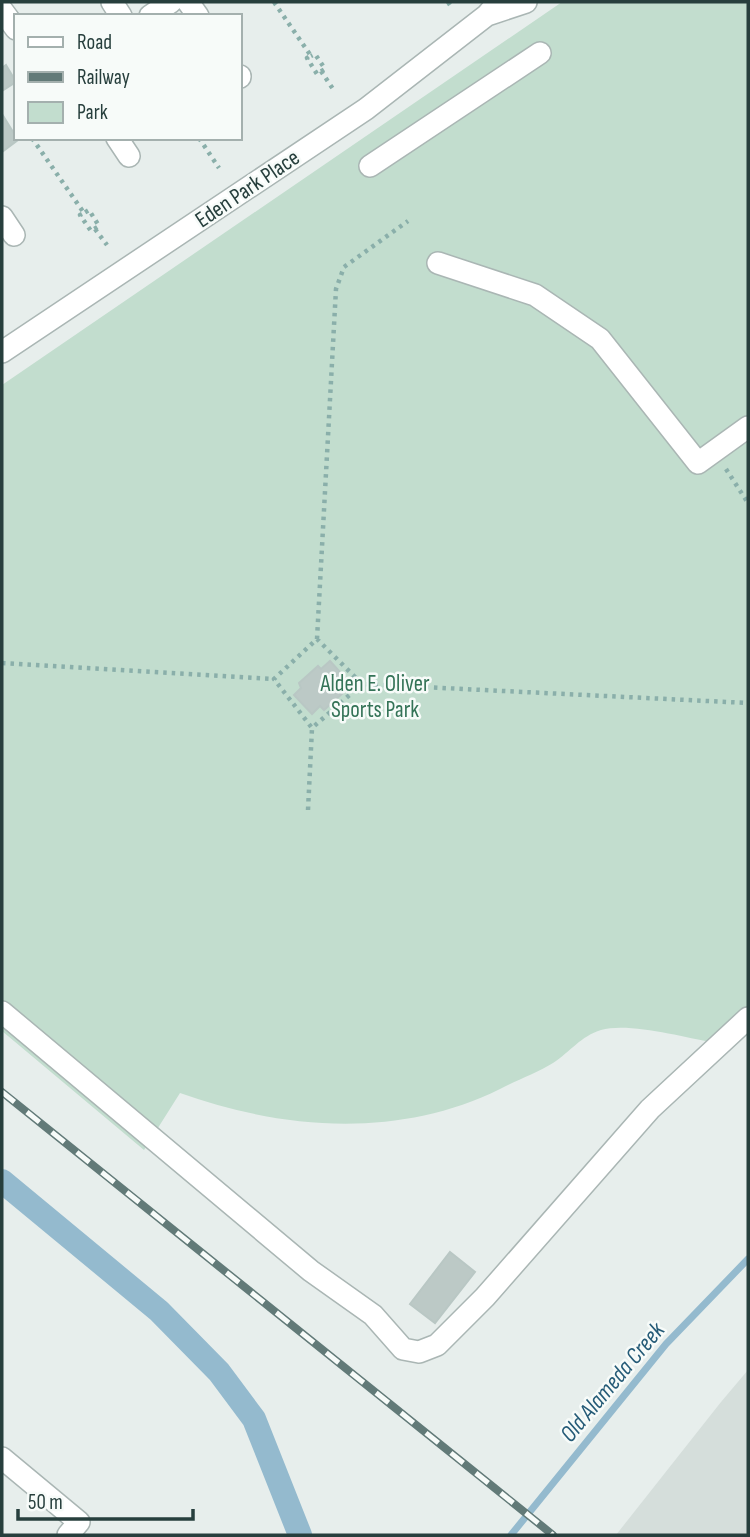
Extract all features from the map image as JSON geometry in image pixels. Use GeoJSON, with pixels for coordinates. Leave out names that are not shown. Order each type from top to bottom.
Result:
{"type":"FeatureCollection","features":[{"type":"Feature","properties":{"kind":"street"},"geometry":{"type":"LineString","coordinates":[[153,14],[170,2]]}},
{"type":"Feature","properties":{"kind":"street","name":"Eden Park Place"},"geometry":{"type":"LineString","coordinates":[[2,352],[366,109],[492,9],[526,2]]}},
{"type":"Feature","properties":{"kind":"street"},"geometry":{"type":"LineString","coordinates":[[370,166],[540,52]]}},
{"type":"Feature","properties":{"kind":"street"},"geometry":{"type":"LineString","coordinates":[[438,263],[535,295],[600,339],[698,463],[748,427]]}},
{"type":"Feature","properties":{"kind":"street"},"geometry":{"type":"LineString","coordinates":[[2,1012],[311,1271],[373,1315],[403,1349],[419,1352],[437,1345],[476,1307],[650,1109],[748,1018]]}},
{"type":"Feature","properties":{"kind":"street"},"geometry":{"type":"LineString","coordinates":[[2,1458],[79,1522],[68,1535]]}},
{"type":"Feature","properties":{"kind":"path"},"geometry":{"type":"LineString","coordinates":[[274,2],[311,56],[307,58],[317,74],[321,71],[333,89]]}},
{"type":"Feature","properties":{"kind":"path"},"geometry":{"type":"LineString","coordinates":[[33,140],[84,213]]}},
{"type":"Feature","properties":{"kind":"path"},"geometry":{"type":"LineString","coordinates":[[201,140],[219,168]]}},
{"type":"Feature","properties":{"kind":"path"},"geometry":{"type":"LineString","coordinates":[[89,210],[99,226],[91,232],[80,215],[84,213],[89,210]]}},
{"type":"Feature","properties":{"kind":"path"},"geometry":{"type":"LineString","coordinates":[[2,663],[274,679],[317,639],[335,289],[344,267],[408,221]]}},
{"type":"Feature","properties":{"kind":"path"},"geometry":{"type":"LineString","coordinates":[[95,229],[107,245]]}},
{"type":"Feature","properties":{"kind":"path"},"geometry":{"type":"LineString","coordinates":[[715,450],[748,503]]}},
{"type":"Feature","properties":{"kind":"path"},"geometry":{"type":"LineString","coordinates":[[317,639],[362,684],[748,703]]}},
{"type":"Feature","properties":{"kind":"path"},"geometry":{"type":"LineString","coordinates":[[274,679],[312,728],[308,810]]}},
{"type":"Feature","properties":{"kind":"path"},"geometry":{"type":"LineString","coordinates":[[312,728],[362,684]]}},
{"type":"Feature","properties":{"kind":"shaded area"},"geometry":{"type":"Polygon","coordinates":[[[748,1370],[748,1535],[616,1535],[721,1402],[748,1370]]]}},
{"type":"Feature","properties":{"kind":"green space","name":"Alden E. Oliver Sports Park"},"geometry":{"type":"Polygon","coordinates":[[[562,2],[748,2],[748,1007],[711,1042],[640,1029],[601,1030],[587,1036],[553,1063],[534,1073],[461,1105],[422,1116],[341,1124],[300,1121],[219,1106],[180,1093],[144,1150],[2,1031],[2,385],[562,2]]]}},
{"type":"Feature","properties":{"kind":"building"},"geometry":{"type":"Polygon","coordinates":[[[6,65],[14,83],[2,91],[2,68],[6,65]]]}},
{"type":"Feature","properties":{"kind":"building"},"geometry":{"type":"Polygon","coordinates":[[[2,114],[14,134],[14,140],[18,140],[2,152],[2,114]]]}},
{"type":"Feature","properties":{"kind":"building"},"geometry":{"type":"Polygon","coordinates":[[[330,661],[348,681],[339,689],[343,693],[324,710],[320,706],[312,714],[294,695],[301,688],[299,683],[318,666],[321,669],[330,661]]]}},
{"type":"Feature","properties":{"kind":"building"},"geometry":{"type":"Polygon","coordinates":[[[450,1252],[475,1272],[435,1323],[410,1304],[450,1252]]]}},
{"type":"Feature","properties":{"kind":"waterway"},"geometry":{"type":"LineString","coordinates":[[2,1181],[159,1311],[219,1372],[254,1419],[300,1535]]}},
{"type":"Feature","properties":{"kind":"waterway","name":"Old Alameda Creek"},"geometry":{"type":"LineString","coordinates":[[511,1535],[666,1344],[748,1259]]}},
{"type":"Feature","properties":{"kind":"railway"},"geometry":{"type":"LineString","coordinates":[[2,1092],[553,1535]]}}]}
